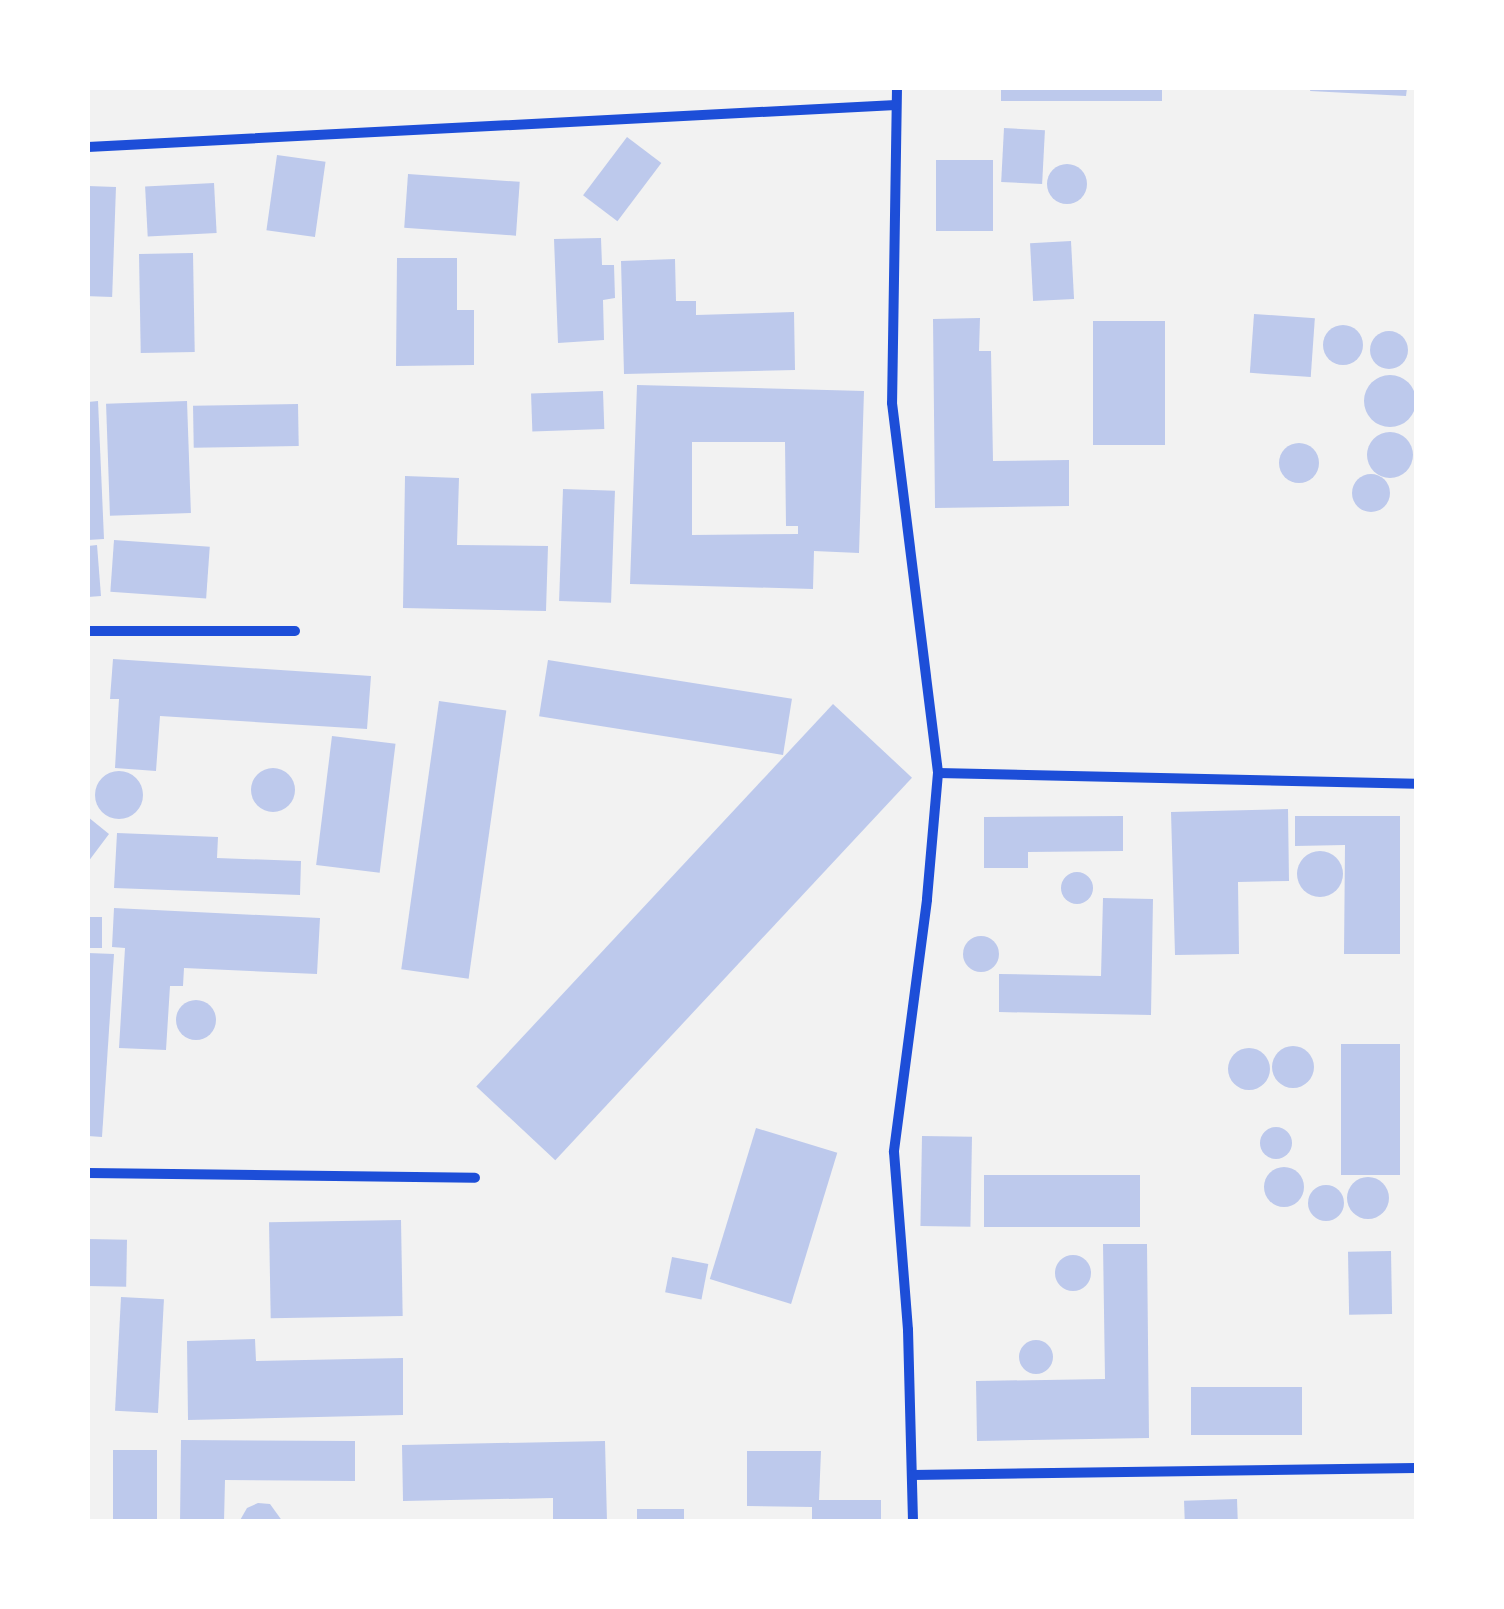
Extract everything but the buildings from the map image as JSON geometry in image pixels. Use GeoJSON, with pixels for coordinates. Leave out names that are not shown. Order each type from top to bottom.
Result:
{"type":"FeatureCollection","features":[{"type":"Feature","properties":{"kind":"street"},"geometry":{"type":"LineString","coordinates":[[897,88],[892,403],[938,773],[927,900],[894,1152],[908,1330],[913,1522]]}},
{"type":"Feature","properties":{"kind":"street"},"geometry":{"type":"LineString","coordinates":[[88,147],[896,105]]}},
{"type":"Feature","properties":{"kind":"street"},"geometry":{"type":"LineString","coordinates":[[88,631],[295,632]]}},
{"type":"Feature","properties":{"kind":"street"},"geometry":{"type":"LineString","coordinates":[[938,773],[1416,784]]}},
{"type":"Feature","properties":{"kind":"street"},"geometry":{"type":"LineString","coordinates":[[88,1173],[476,1178]]}},
{"type":"Feature","properties":{"kind":"street"},"geometry":{"type":"LineString","coordinates":[[912,1475],[1416,1468]]}}]}
